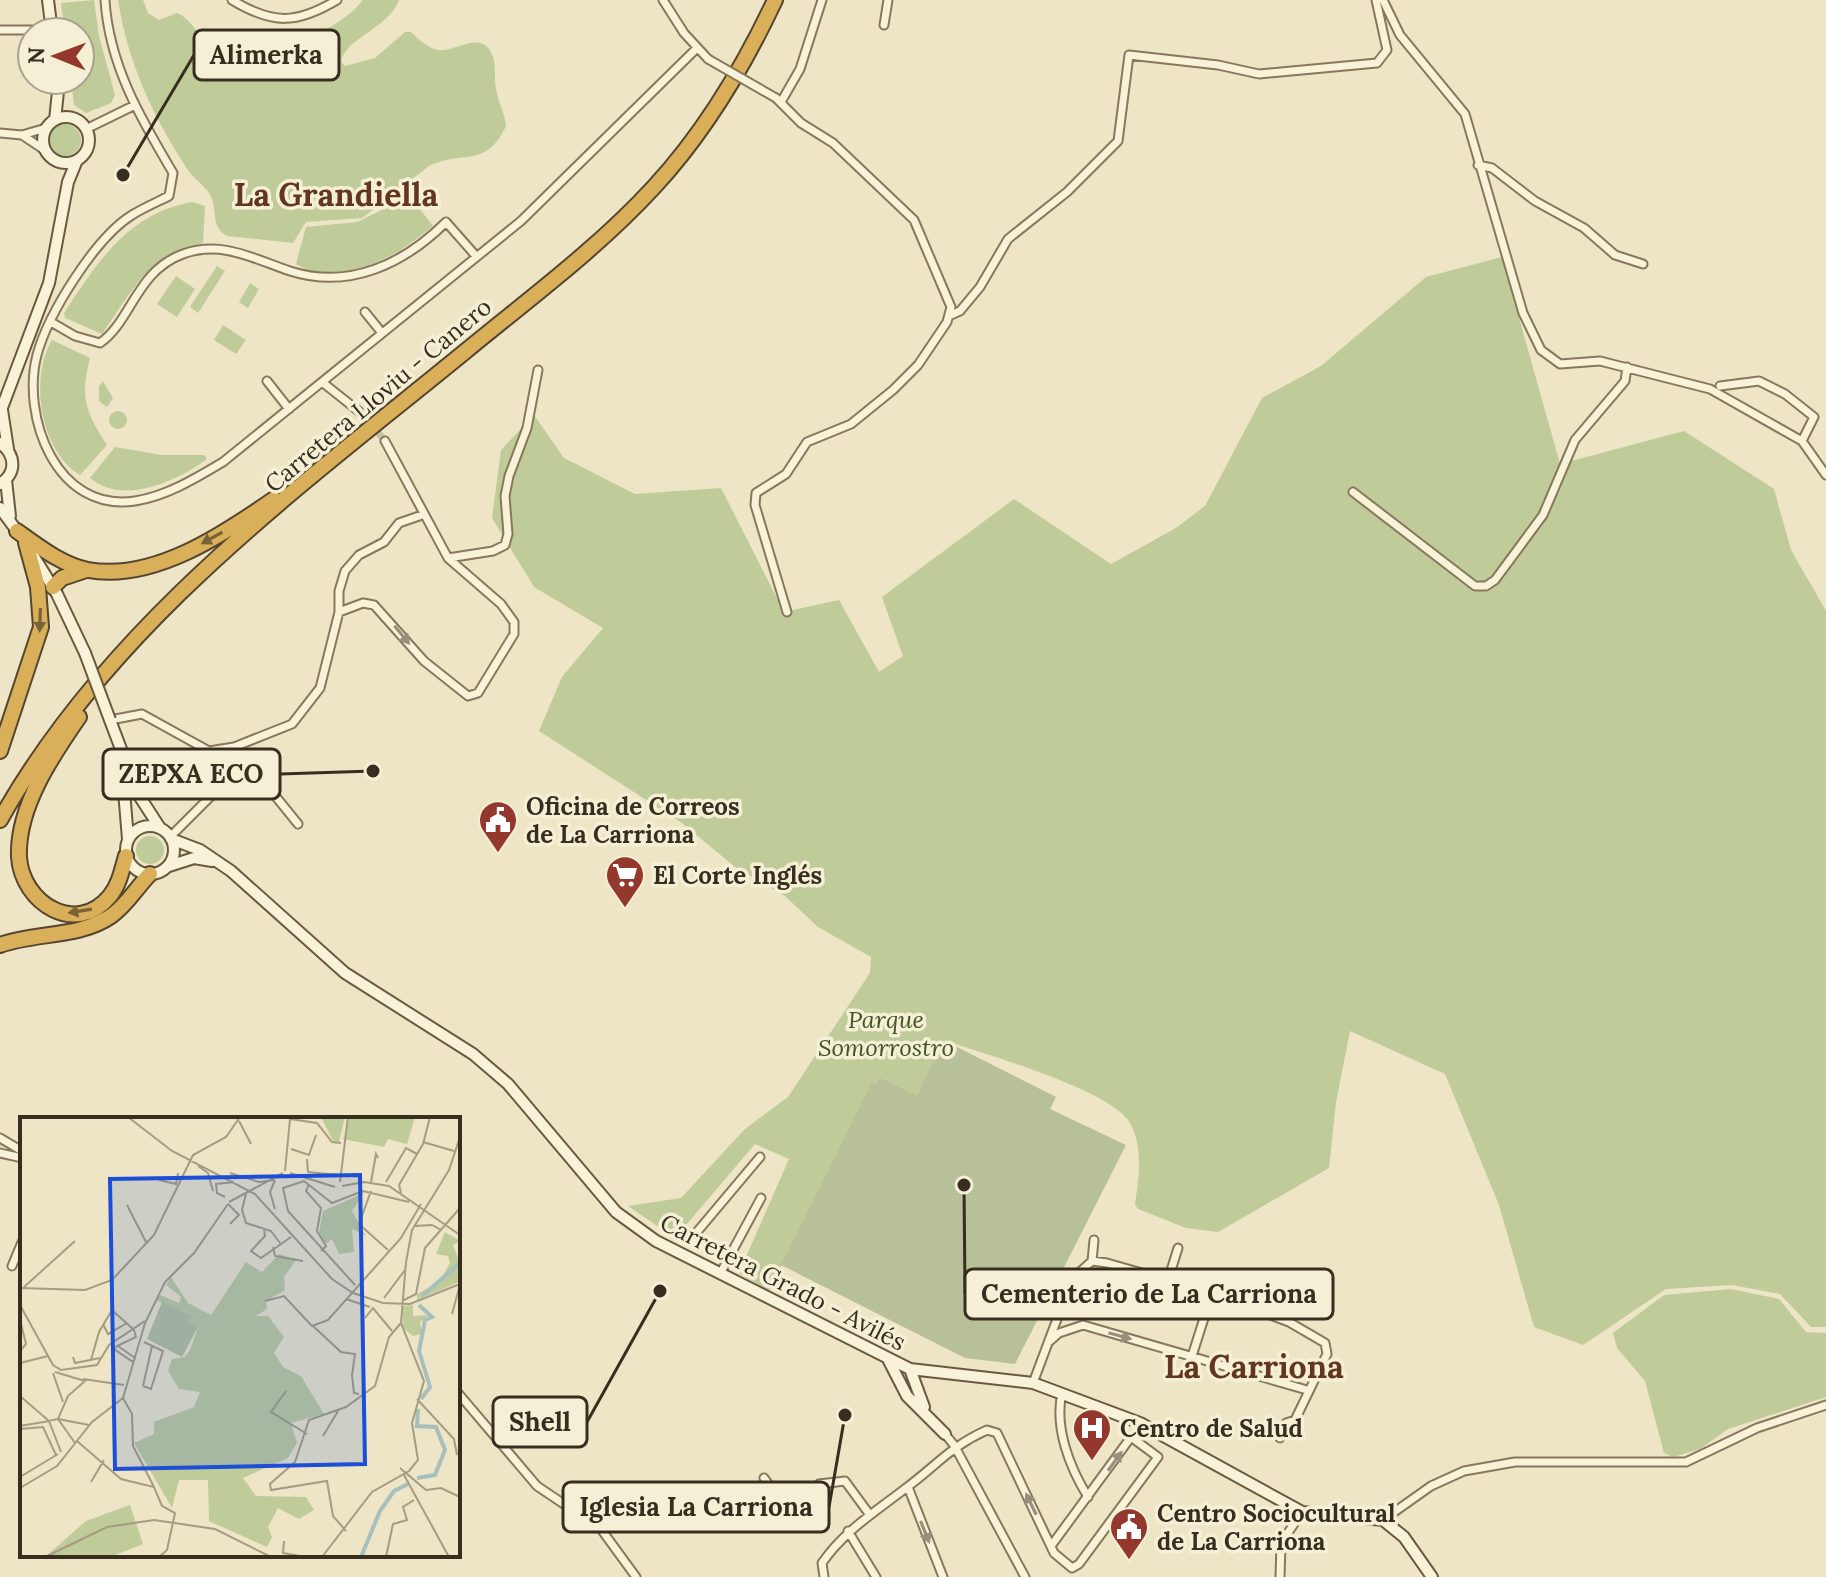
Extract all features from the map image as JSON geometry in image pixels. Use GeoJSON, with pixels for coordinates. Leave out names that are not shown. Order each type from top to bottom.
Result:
{"type":"FeatureCollection","features":[{"type":"Feature","properties":{"kind":"highway","name":"Carretera Lloviu - Canero"},"geometry":{"type":"LineString","coordinates":[[0,820],[53,735],[109,666],[170,601],[347,448],[564,270],[654,188],[696,136],[747,59],[775,0]]}},
{"type":"Feature","properties":{"kind":"highway"},"geometry":{"type":"LineString","coordinates":[[53,587],[68,575],[87,570],[138,568],[180,554],[253,514],[347,448]]}},
{"type":"Feature","properties":{"kind":"highway"},"geometry":{"type":"LineString","coordinates":[[19,533],[43,550],[87,570]]}},
{"type":"Feature","properties":{"kind":"highway"},"geometry":{"type":"LineString","coordinates":[[0,751],[41,627],[38,587],[19,533]]}},
{"type":"Feature","properties":{"kind":"highway"},"geometry":{"type":"LineString","coordinates":[[126,856],[109,898],[92,909],[72,913],[44,907],[32,895],[22,878],[19,854],[24,820],[62,742],[170,601]]}},
{"type":"Feature","properties":{"kind":"highway"},"geometry":{"type":"LineString","coordinates":[[0,945],[24,937],[77,930],[97,924],[120,909],[150,874]]}},
{"type":"Feature","properties":{"kind":"main road"},"geometry":{"type":"LineString","coordinates":[[56,96],[50,124],[50,155],[63,178],[65,197]]}},
{"type":"Feature","properties":{"kind":"main road"},"geometry":{"type":"LineString","coordinates":[[19,533],[7,507],[3,482],[13,466],[4,446],[1,412],[49,283],[65,197],[77,160],[86,149],[86,129],[68,117],[63,96]]}},
{"type":"Feature","properties":{"kind":"main road"},"geometry":{"type":"LineString","coordinates":[[50,124],[68,117]]}},
{"type":"Feature","properties":{"kind":"main road"},"geometry":{"type":"LineString","coordinates":[[50,155],[77,160]]}},
{"type":"Feature","properties":{"kind":"main road"},"geometry":{"type":"LineString","coordinates":[[0,508],[53,587],[85,653],[121,757],[145,807],[171,838],[220,863]]}},
{"type":"Feature","properties":{"kind":"main road"},"geometry":{"type":"LineString","coordinates":[[121,757],[128,840],[126,856],[138,871],[150,874],[194,858],[220,863]]}},
{"type":"Feature","properties":{"kind":"main road"},"geometry":{"type":"LineString","coordinates":[[128,840],[141,827],[160,828]]}},
{"type":"Feature","properties":{"kind":"main road"},"geometry":{"type":"LineString","coordinates":[[167,866],[173,854],[171,838]]}},
{"type":"Feature","properties":{"kind":"main road","name":"Carretera Grado - Avilés"},"geometry":{"type":"LineString","coordinates":[[220,863],[345,973],[473,1054],[508,1084],[597,1192],[616,1212],[656,1241],[889,1361],[910,1369],[1033,1383],[1062,1393],[1140,1423],[1302,1512]]}},
{"type":"Feature","properties":{"kind":"main road"},"geometry":{"type":"LineString","coordinates":[[889,1361],[907,1396],[945,1434]]}},
{"type":"Feature","properties":{"kind":"main road"},"geometry":{"type":"LineString","coordinates":[[910,1369],[918,1399],[945,1434]]}},
{"type":"Feature","properties":{"kind":"main road"},"geometry":{"type":"LineString","coordinates":[[1302,1512],[1383,1520],[1404,1537],[1432,1577]]}},
{"type":"Feature","properties":{"kind":"street"},"geometry":{"type":"LineString","coordinates":[[105,0],[111,43],[133,106],[173,173],[174,185],[169,196],[131,216],[107,237],[51,322],[38,352],[32,381],[34,419],[43,441],[63,473],[75,485],[96,496],[134,501],[173,489],[223,462],[289,409],[560,185],[696,49]]}},
{"type":"Feature","properties":{"kind":"street"},"geometry":{"type":"LineString","coordinates":[[232,0],[252,12],[284,20],[311,16],[337,0]]}},
{"type":"Feature","properties":{"kind":"street"},"geometry":{"type":"LineString","coordinates":[[663,0],[696,49],[779,100],[801,123],[833,143],[914,220],[942,282],[951,315]]}},
{"type":"Feature","properties":{"kind":"street"},"geometry":{"type":"LineString","coordinates":[[779,100],[800,69],[822,0]]}},
{"type":"Feature","properties":{"kind":"street"},"geometry":{"type":"LineString","coordinates":[[884,25],[888,0]]}},
{"type":"Feature","properties":{"kind":"street"},"geometry":{"type":"LineString","coordinates":[[787,612],[755,505],[756,493],[786,474],[807,442],[851,424],[893,390],[918,365],[951,315],[960,311],[980,287],[1008,239],[1067,192],[1118,141],[1129,55],[1218,65],[1259,74],[1377,63],[1387,50],[1376,0]]}},
{"type":"Feature","properties":{"kind":"street"},"geometry":{"type":"LineString","coordinates":[[1383,0],[1400,35],[1465,114],[1523,313],[1541,350],[1560,364],[1600,361],[1710,389],[1802,441],[1826,475]]}},
{"type":"Feature","properties":{"kind":"street"},"geometry":{"type":"LineString","coordinates":[[86,129],[133,106]]}},
{"type":"Feature","properties":{"kind":"street"},"geometry":{"type":"LineString","coordinates":[[0,133],[22,135],[50,124]]}},
{"type":"Feature","properties":{"kind":"street"},"geometry":{"type":"LineString","coordinates":[[22,135],[50,155]]}},
{"type":"Feature","properties":{"kind":"street"},"geometry":{"type":"LineString","coordinates":[[1478,165],[1492,168],[1535,201],[1584,228],[1615,255],[1643,264]]}},
{"type":"Feature","properties":{"kind":"street"},"geometry":{"type":"LineString","coordinates":[[51,322],[85,340],[100,343],[155,272],[181,255],[210,249],[234,251],[317,277],[348,277],[383,267],[410,254],[446,222],[476,256]]}},
{"type":"Feature","properties":{"kind":"street"},"geometry":{"type":"LineString","coordinates":[[365,312],[382,333]]}},
{"type":"Feature","properties":{"kind":"street"},"geometry":{"type":"LineString","coordinates":[[1353,492],[1475,586],[1486,586],[1495,580],[1543,515],[1575,440],[1625,381],[1627,367]]}},
{"type":"Feature","properties":{"kind":"street"},"geometry":{"type":"LineString","coordinates":[[448,558],[493,551],[505,545],[508,534],[505,496],[527,428],[538,370]]}},
{"type":"Feature","properties":{"kind":"street"},"geometry":{"type":"LineString","coordinates":[[267,381],[289,409]]}},
{"type":"Feature","properties":{"kind":"street"},"geometry":{"type":"LineString","coordinates":[[1720,386],[1759,381],[1785,394],[1814,417],[1802,441]]}},
{"type":"Feature","properties":{"kind":"street"},"geometry":{"type":"LineString","coordinates":[[322,382],[366,417]]}},
{"type":"Feature","properties":{"kind":"street"},"geometry":{"type":"LineString","coordinates":[[339,612],[363,603],[374,605],[424,661],[468,696],[478,693],[514,634],[514,622],[501,604],[448,558],[422,515],[385,441]]}},
{"type":"Feature","properties":{"kind":"street"},"geometry":{"type":"LineString","coordinates":[[110,720],[142,714],[209,751],[234,747],[277,731],[304,713],[320,688],[339,612],[339,591],[345,571],[359,555],[384,542],[399,523],[422,515]]}},
{"type":"Feature","properties":{"kind":"street"},"geometry":{"type":"LineString","coordinates":[[171,838],[228,779],[244,770],[264,782],[298,824]]}},
{"type":"Feature","properties":{"kind":"street"},"geometry":{"type":"LineString","coordinates":[[0,1138],[20,1150]]}},
{"type":"Feature","properties":{"kind":"street"},"geometry":{"type":"LineString","coordinates":[[0,1153],[20,1158]]}},
{"type":"Feature","properties":{"kind":"street"},"geometry":{"type":"LineString","coordinates":[[728,1259],[691,1239],[760,1157]]}},
{"type":"Feature","properties":{"kind":"street"},"geometry":{"type":"LineString","coordinates":[[720,1274],[761,1198]]}},
{"type":"Feature","properties":{"kind":"street"},"geometry":{"type":"LineString","coordinates":[[1033,1383],[1072,1279],[1092,1261],[1094,1240]]}},
{"type":"Feature","properties":{"kind":"street"},"geometry":{"type":"LineString","coordinates":[[12,1266],[20,1247]]}},
{"type":"Feature","properties":{"kind":"street"},"geometry":{"type":"LineString","coordinates":[[1168,1280],[1178,1248]]}},
{"type":"Feature","properties":{"kind":"street"},"geometry":{"type":"LineString","coordinates":[[1092,1261],[1212,1293],[1289,1322],[1325,1343],[1327,1354],[1295,1420],[1286,1423],[1280,1438]]}},
{"type":"Feature","properties":{"kind":"street"},"geometry":{"type":"LineString","coordinates":[[1192,1356],[1212,1293]]}},
{"type":"Feature","properties":{"kind":"street"},"geometry":{"type":"LineString","coordinates":[[1049,1343],[1059,1333],[1083,1325],[1307,1390]]}},
{"type":"Feature","properties":{"kind":"street"},"geometry":{"type":"LineString","coordinates":[[1062,1393],[1059,1403],[1068,1459],[1088,1497]]}},
{"type":"Feature","properties":{"kind":"street"},"geometry":{"type":"LineString","coordinates":[[460,1395],[537,1486],[601,1529],[636,1577]]}},
{"type":"Feature","properties":{"kind":"street"},"geometry":{"type":"LineString","coordinates":[[1383,1520],[1431,1486],[1464,1471],[1515,1462],[1686,1462],[1744,1433],[1826,1405]]}},
{"type":"Feature","properties":{"kind":"street"},"geometry":{"type":"LineString","coordinates":[[1051,1546],[1140,1423]]}},
{"type":"Feature","properties":{"kind":"street"},"geometry":{"type":"LineString","coordinates":[[824,1577],[822,1563],[848,1531],[908,1487],[954,1445],[987,1430],[997,1433],[1054,1553],[1072,1568],[1079,1564],[1158,1457],[1131,1437]]}},
{"type":"Feature","properties":{"kind":"street"},"geometry":{"type":"LineString","coordinates":[[945,1434],[954,1445],[1025,1577]]}},
{"type":"Feature","properties":{"kind":"street"},"geometry":{"type":"LineString","coordinates":[[764,1478],[782,1503],[792,1505],[819,1484],[845,1481],[870,1515]]}},
{"type":"Feature","properties":{"kind":"street"},"geometry":{"type":"LineString","coordinates":[[908,1487],[943,1577]]}},
{"type":"Feature","properties":{"kind":"street"},"geometry":{"type":"LineString","coordinates":[[1280,1577],[1281,1543],[1302,1512]]}},
{"type":"Feature","properties":{"kind":"street"},"geometry":{"type":"LineString","coordinates":[[848,1531],[876,1577]]}},
{"type":"Feature","properties":{"kind":"green space"},"geometry":{"type":"Polygon","coordinates":[[[94,0],[99,36],[115,95],[111,103],[86,113],[74,105],[73,96],[96,96],[96,16],[63,16],[61,3],[94,0]]]}},
{"type":"Feature","properties":{"kind":"green space"},"geometry":{"type":"Polygon","coordinates":[[[118,0],[143,0],[148,13],[159,20],[177,13],[218,49],[234,54],[253,54],[296,44],[317,34],[336,24],[363,0],[399,0],[386,18],[350,47],[341,62],[345,66],[375,58],[405,32],[411,32],[438,50],[468,43],[483,44],[493,57],[496,89],[506,126],[498,140],[481,154],[429,166],[362,218],[306,222],[293,243],[227,236],[216,222],[212,198],[188,170],[153,110],[128,46],[118,0]]]}},
{"type":"Feature","properties":{"kind":"green space"},"geometry":{"type":"Polygon","coordinates":[[[65,124],[77,128],[81,140],[77,152],[65,156],[53,152],[49,140],[53,128],[65,124]]]}},
{"type":"Feature","properties":{"kind":"green space"},"geometry":{"type":"Polygon","coordinates":[[[401,193],[409,195],[433,226],[404,248],[351,272],[314,272],[296,264],[306,227],[357,222],[380,211],[401,193]]]}},
{"type":"Feature","properties":{"kind":"green space"},"geometry":{"type":"Polygon","coordinates":[[[192,202],[205,206],[203,243],[184,249],[154,266],[132,290],[102,334],[65,318],[64,313],[76,294],[116,243],[150,217],[192,202]]]}},
{"type":"Feature","properties":{"kind":"green space","name":"Parque Somorrostro"},"geometry":{"type":"Polygon","coordinates":[[[1502,257],[1560,464],[1684,431],[1774,489],[1791,550],[1826,611],[1826,1327],[1811,1327],[1780,1294],[1732,1285],[1666,1289],[1583,1345],[1534,1327],[1499,1205],[1445,1074],[1350,1031],[1336,1102],[1329,1168],[1218,1232],[1186,1228],[1138,1209],[1135,1204],[1139,1172],[1136,1139],[1128,1120],[1115,1108],[1070,1084],[943,1040],[917,1095],[879,1077],[876,1084],[872,1083],[769,1291],[739,1273],[789,1159],[755,1144],[675,1238],[628,1206],[681,1198],[745,1129],[788,1097],[870,973],[871,957],[818,927],[785,896],[735,867],[682,823],[539,731],[562,677],[603,628],[534,587],[492,518],[501,450],[534,415],[564,458],[635,494],[721,488],[784,612],[839,600],[879,672],[903,656],[882,597],[1014,499],[1111,564],[1176,528],[1205,506],[1262,398],[1321,366],[1426,277],[1502,257]]]}},
{"type":"Feature","properties":{"kind":"green space"},"geometry":{"type":"Polygon","coordinates":[[[217,266],[225,271],[198,313],[190,307],[217,266]]]}},
{"type":"Feature","properties":{"kind":"green space"},"geometry":{"type":"Polygon","coordinates":[[[176,276],[195,289],[177,317],[157,304],[176,276]]]}},
{"type":"Feature","properties":{"kind":"green space"},"geometry":{"type":"Polygon","coordinates":[[[250,283],[259,289],[248,308],[239,302],[250,283]]]}},
{"type":"Feature","properties":{"kind":"green space"},"geometry":{"type":"Polygon","coordinates":[[[223,325],[246,340],[236,354],[214,340],[223,325]]]}},
{"type":"Feature","properties":{"kind":"green space"},"geometry":{"type":"Polygon","coordinates":[[[52,340],[90,358],[85,384],[86,404],[107,445],[80,475],[66,464],[56,449],[42,413],[41,374],[52,340]]]}},
{"type":"Feature","properties":{"kind":"green space"},"geometry":{"type":"Polygon","coordinates":[[[103,381],[113,398],[107,407],[99,401],[99,386],[103,381]]]}},
{"type":"Feature","properties":{"kind":"green space"},"geometry":{"type":"Polygon","coordinates":[[[118,411],[127,420],[118,429],[109,420],[118,411]]]}},
{"type":"Feature","properties":{"kind":"green space"},"geometry":{"type":"Polygon","coordinates":[[[115,447],[162,455],[204,455],[207,459],[165,482],[134,490],[118,490],[90,478],[115,447]]]}},
{"type":"Feature","properties":{"kind":"green space"},"geometry":{"type":"Polygon","coordinates":[[[150,836],[160,840],[164,850],[160,860],[150,864],[140,860],[136,850],[140,840],[150,836]]]}},
{"type":"Feature","properties":{"kind":"green space"},"geometry":{"type":"Polygon","coordinates":[[[943,1040],[1056,1097],[1050,1109],[1126,1145],[1015,1364],[965,1358],[781,1265],[872,1082],[876,1084],[879,1077],[917,1095],[943,1040]]]}},
{"type":"Feature","properties":{"kind":"green space"},"geometry":{"type":"Polygon","coordinates":[[[1731,1289],[1779,1299],[1806,1332],[1826,1333],[1826,1397],[1728,1429],[1700,1449],[1673,1457],[1664,1453],[1645,1381],[1617,1348],[1613,1333],[1664,1295],[1731,1289]]]}},
{"type":"Feature","properties":{"kind":"tunnel"},"geometry":{"type":"LineString","coordinates":[[371,424],[385,441]]}},
{"type":"Feature","properties":{"kind":"place","name":"Alimerka"},"geometry":{"type":"Point","coordinates":[123,175]}},
{"type":"Feature","properties":{"kind":"place","name":"ZEPXA ECO"},"geometry":{"type":"Point","coordinates":[373,771]}},
{"type":"Feature","properties":{"kind":"place","name":"Oficina de Correos de La Carriona"},"geometry":{"type":"Point","coordinates":[498,854]}},
{"type":"Feature","properties":{"kind":"place","name":"El Corte Inglés"},"geometry":{"type":"Point","coordinates":[625,909]}},
{"type":"Feature","properties":{"kind":"place","name":"Cementerio de La Carriona"},"geometry":{"type":"Point","coordinates":[964,1185]}},
{"type":"Feature","properties":{"kind":"place","name":"Shell"},"geometry":{"type":"Point","coordinates":[660,1291]}},
{"type":"Feature","properties":{"kind":"place","name":"Iglesia La Carriona"},"geometry":{"type":"Point","coordinates":[845,1415]}},
{"type":"Feature","properties":{"kind":"place","name":"Centro de Salud"},"geometry":{"type":"Point","coordinates":[1092,1462]}},
{"type":"Feature","properties":{"kind":"place","name":"Centro Sociocultural de La Carriona"},"geometry":{"type":"Point","coordinates":[1129,1561]}},
{"type":"Feature","properties":{"kind":"district","name":"La Grandiella"},"geometry":{"type":"Point","coordinates":[336,194]}},
{"type":"Feature","properties":{"kind":"district","name":"La Carriona"},"geometry":{"type":"Point","coordinates":[1254,1366]}}]}
